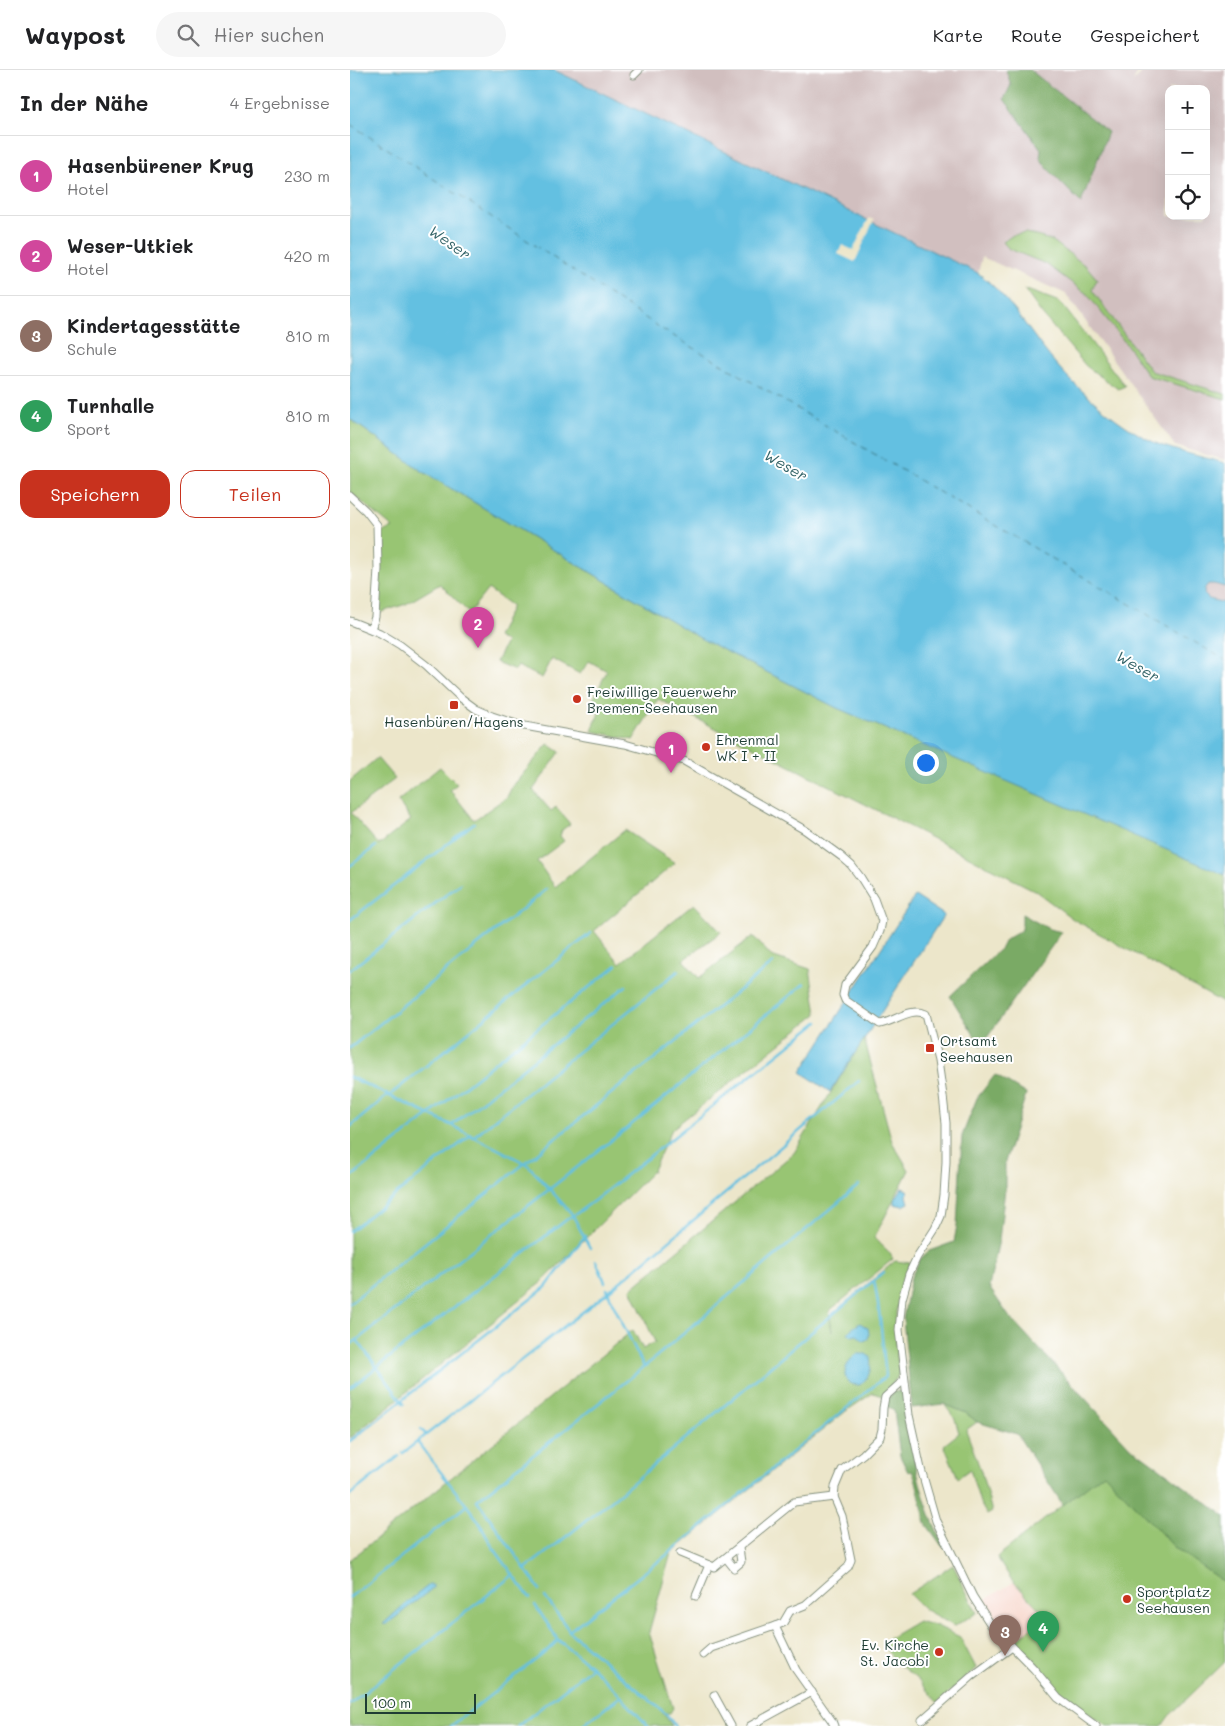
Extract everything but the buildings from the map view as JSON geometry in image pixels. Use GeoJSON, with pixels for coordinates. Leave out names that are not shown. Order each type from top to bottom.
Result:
{"type":"FeatureCollection","features":[{"type":"Feature","properties":{"kind":"street"},"geometry":{"type":"LineString","coordinates":[[350,496],[366,511],[377,526],[378,569],[375,617],[371,629]]}},
{"type":"Feature","properties":{"kind":"street"},"geometry":{"type":"LineString","coordinates":[[350,620],[389,638],[412,653],[461,698],[484,713],[519,724],[625,744],[684,762],[804,830],[842,857],[862,878],[874,899],[882,921],[873,947],[845,985],[843,995],[845,1000],[880,1024],[887,1023],[912,1012],[920,1011],[926,1014],[938,1061],[946,1123],[944,1194],[940,1216],[928,1243],[917,1257],[909,1274],[902,1299],[899,1330],[909,1415],[930,1505],[973,1597],[991,1625],[1065,1704],[1096,1726]]}},
{"type":"Feature","properties":{"kind":"street"},"geometry":{"type":"LineString","coordinates":[[703,1655],[711,1648],[783,1623],[790,1611],[805,1605],[848,1567],[851,1560],[842,1516],[834,1497],[838,1478],[842,1470],[863,1454],[880,1437],[885,1397],[904,1380]]}},
{"type":"Feature","properties":{"kind":"street"},"geometry":{"type":"LineString","coordinates":[[680,1553],[714,1567],[794,1502],[834,1497]]}},
{"type":"Feature","properties":{"kind":"street"},"geometry":{"type":"LineString","coordinates":[[726,1558],[734,1568],[741,1562],[739,1548]]}},
{"type":"Feature","properties":{"kind":"street"},"geometry":{"type":"LineString","coordinates":[[696,1596],[709,1565]]}},
{"type":"Feature","properties":{"kind":"street"},"geometry":{"type":"LineString","coordinates":[[775,1626],[796,1670],[834,1726]]}},
{"type":"Feature","properties":{"kind":"street"},"geometry":{"type":"LineString","coordinates":[[922,1720],[971,1677],[1012,1646]]}},
{"type":"Feature","properties":{"kind":"street"},"geometry":{"type":"LineString","coordinates":[[750,1726],[812,1692]]}},
{"type":"Feature","properties":{"kind":"street"},"geometry":{"type":"LineString","coordinates":[[714,1695],[731,1726]]}},
{"type":"Feature","properties":{"kind":"shaded area"},"geometry":{"type":"Polygon","coordinates":[[[554,70],[1138,70],[1133,82],[1144,70],[1225,70],[1225,460],[1175,446],[1066,294],[982,257],[978,273],[554,70]]]}},
{"type":"Feature","properties":{"kind":"shaded area"},"geometry":{"type":"Polygon","coordinates":[[[1208,584],[1225,587],[1225,603],[1209,599],[1204,594],[1208,584]]]}},
{"type":"Feature","properties":{"kind":"shaded area"},"geometry":{"type":"Polygon","coordinates":[[[1014,1582],[1045,1616],[1017,1640],[995,1622],[982,1602],[1014,1582]]]}},
{"type":"Feature","properties":{"kind":"green space"},"geometry":{"type":"Polygon","coordinates":[[[1006,70],[1030,70],[1108,132],[1081,203],[1047,168],[1040,158],[1041,149],[1004,99],[1011,85],[1006,70]]]}},
{"type":"Feature","properties":{"kind":"green space"},"geometry":{"type":"Polygon","coordinates":[[[1026,233],[1053,241],[1087,267],[1097,279],[1092,290],[1151,371],[1225,394],[1225,399],[1148,376],[1130,349],[1087,294],[1046,264],[1009,249],[1003,242],[1013,235],[1026,233]]]}},
{"type":"Feature","properties":{"kind":"green space"},"geometry":{"type":"Polygon","coordinates":[[[1024,289],[1060,302],[1125,386],[1118,389],[1086,366],[1041,313],[1024,289]]]}},
{"type":"Feature","properties":{"kind":"green space"},"geometry":{"type":"Polygon","coordinates":[[[350,419],[422,471],[700,638],[837,708],[1225,873],[1225,1004],[1073,919],[1034,890],[658,699],[633,740],[592,731],[599,713],[590,706],[607,671],[589,661],[580,674],[552,659],[542,678],[518,666],[515,670],[496,662],[506,642],[497,637],[512,606],[488,589],[469,613],[440,584],[406,604],[379,613],[382,532],[393,528],[350,492],[350,419]]]}},
{"type":"Feature","properties":{"kind":"green space"},"geometry":{"type":"Polygon","coordinates":[[[548,744],[560,752],[533,790],[551,811],[556,807],[570,824],[562,830],[560,836],[564,841],[537,861],[555,887],[625,830],[675,863],[594,931],[620,963],[694,904],[721,932],[683,960],[699,978],[753,936],[771,956],[810,969],[817,1014],[672,1129],[652,1172],[543,1281],[350,1438],[350,781],[377,758],[395,779],[351,813],[379,845],[411,820],[398,801],[440,767],[457,784],[450,790],[474,820],[507,797],[512,787],[548,744]]]}},
{"type":"Feature","properties":{"kind":"green space"},"geometry":{"type":"Polygon","coordinates":[[[1022,914],[1049,929],[1062,932],[981,1046],[950,996],[1001,948],[1005,940],[1022,930],[1022,914]]]}},
{"type":"Feature","properties":{"kind":"green space"},"geometry":{"type":"Polygon","coordinates":[[[864,1038],[892,1142],[909,1170],[874,1238],[889,1252],[893,1259],[829,1311],[832,1332],[830,1316],[895,1261],[910,1263],[896,1312],[896,1345],[899,1372],[897,1378],[882,1396],[873,1393],[846,1411],[671,1553],[649,1632],[673,1708],[670,1713],[663,1713],[672,1726],[350,1726],[350,1560],[633,1330],[643,1349],[655,1342],[631,1289],[794,1153],[864,1038]]]}},
{"type":"Feature","properties":{"kind":"green space"},"geometry":{"type":"Polygon","coordinates":[[[995,1075],[1026,1094],[1005,1162],[1005,1189],[999,1240],[989,1287],[1008,1315],[1129,1446],[1225,1516],[1225,1583],[1175,1548],[1104,1473],[1063,1505],[1017,1434],[977,1422],[966,1413],[944,1404],[912,1408],[903,1319],[911,1277],[920,1259],[929,1251],[954,1242],[957,1225],[962,1136],[977,1098],[995,1075]]]}},
{"type":"Feature","properties":{"kind":"green space"},"geometry":{"type":"Polygon","coordinates":[[[900,1391],[904,1394],[909,1432],[923,1494],[937,1531],[946,1547],[942,1546],[926,1524],[916,1481],[912,1471],[908,1472],[900,1456],[894,1410],[886,1406],[888,1398],[893,1392],[900,1391]]]}},
{"type":"Feature","properties":{"kind":"green space"},"geometry":{"type":"Polygon","coordinates":[[[944,1404],[966,1413],[977,1422],[966,1430],[981,1471],[992,1512],[987,1515],[980,1503],[970,1469],[958,1478],[944,1445],[959,1433],[955,1419],[944,1404]]]}},
{"type":"Feature","properties":{"kind":"green space","name":"Sportplatz Seehausen"},"geometry":{"type":"Polygon","coordinates":[[[1104,1472],[1175,1548],[1225,1583],[1225,1662],[1169,1716],[1162,1726],[1107,1726],[1067,1699],[1017,1640],[1045,1615],[1011,1579],[997,1557],[1104,1472]]]}},
{"type":"Feature","properties":{"kind":"green space"},"geometry":{"type":"Polygon","coordinates":[[[953,1565],[977,1613],[954,1626],[924,1609],[909,1594],[953,1565]]]}},
{"type":"Feature","properties":{"kind":"green space"},"geometry":{"type":"Polygon","coordinates":[[[918,1621],[937,1626],[960,1637],[976,1668],[938,1703],[917,1679],[898,1664],[883,1646],[889,1638],[918,1621]]]}},
{"type":"Feature","properties":{"kind":"water","name":"Weser"},"geometry":{"type":"Polygon","coordinates":[[[350,70],[554,70],[978,273],[999,291],[1060,369],[1117,420],[1133,431],[1163,446],[1225,463],[1225,587],[1208,584],[1204,594],[1209,599],[1225,603],[1225,875],[837,708],[700,638],[422,471],[350,419],[350,70]]]}},
{"type":"Feature","properties":{"kind":"water"},"geometry":{"type":"Polygon","coordinates":[[[915,896],[944,915],[830,1092],[801,1072],[915,896]]]}},
{"type":"Feature","properties":{"kind":"water"},"geometry":{"type":"Polygon","coordinates":[[[902,1188],[908,1192],[909,1203],[903,1206],[894,1204],[902,1188]]]}},
{"type":"Feature","properties":{"kind":"water"},"geometry":{"type":"Polygon","coordinates":[[[860,1323],[868,1328],[868,1339],[864,1341],[857,1335],[852,1336],[848,1333],[860,1323]]]}},
{"type":"Feature","properties":{"kind":"water"},"geometry":{"type":"Polygon","coordinates":[[[857,1354],[866,1354],[870,1357],[871,1362],[870,1372],[860,1385],[848,1382],[845,1373],[848,1363],[857,1354]]]}},
{"type":"Feature","properties":{"kind":"water"},"geometry":{"type":"Polygon","coordinates":[[[429,1585],[433,1585],[433,1588],[386,1625],[383,1624],[406,1603],[429,1585]]]}},
{"type":"Feature","properties":{"kind":"pier"},"geometry":{"type":"Polygon","coordinates":[[[869,218],[874,220],[855,262],[838,254],[842,245],[853,250],[869,218]]]}},
{"type":"Feature","properties":{"kind":"waterway"},"geometry":{"type":"LineString","coordinates":[[350,920],[474,823]]}},
{"type":"Feature","properties":{"kind":"waterway"},"geometry":{"type":"LineString","coordinates":[[350,866],[376,846]]}},
{"type":"Feature","properties":{"kind":"waterway"},"geometry":{"type":"LineString","coordinates":[[350,970],[460,884]]}},
{"type":"Feature","properties":{"kind":"waterway"},"geometry":{"type":"LineString","coordinates":[[350,1048],[547,889]]}},
{"type":"Feature","properties":{"kind":"waterway"},"geometry":{"type":"LineString","coordinates":[[390,1095],[591,933]]}},
{"type":"Feature","properties":{"kind":"waterway"},"geometry":{"type":"LineString","coordinates":[[350,1303],[773,963]]}},
{"type":"Feature","properties":{"kind":"waterway"},"geometry":{"type":"LineString","coordinates":[[350,1178],[617,965]]}},
{"type":"Feature","properties":{"kind":"waterway"},"geometry":{"type":"LineString","coordinates":[[473,1137],[678,971]]}},
{"type":"Feature","properties":{"kind":"waterway"},"geometry":{"type":"LineString","coordinates":[[404,1404],[357,1340],[626,1129],[804,984]]}},
{"type":"Feature","properties":{"kind":"waterway"},"geometry":{"type":"LineString","coordinates":[[452,1125],[626,986]]}},
{"type":"Feature","properties":{"kind":"waterway"},"geometry":{"type":"LineString","coordinates":[[350,1388],[570,1217],[595,1200],[818,1022]]}},
{"type":"Feature","properties":{"kind":"waterway"},"geometry":{"type":"LineString","coordinates":[[350,1077],[527,1164],[572,1214],[590,1248]]}},
{"type":"Feature","properties":{"kind":"waterway"},"geometry":{"type":"LineString","coordinates":[[403,1453],[608,1292],[859,1081]]}},
{"type":"Feature","properties":{"kind":"waterway"},"geometry":{"type":"LineString","coordinates":[[350,1127],[388,1095]]}},
{"type":"Feature","properties":{"kind":"waterway"},"geometry":{"type":"LineString","coordinates":[[350,1231],[471,1135]]}},
{"type":"Feature","properties":{"kind":"waterway"},"geometry":{"type":"LineString","coordinates":[[644,1367],[859,1185]]}},
{"type":"Feature","properties":{"kind":"waterway"},"geometry":{"type":"LineString","coordinates":[[350,1441],[546,1287],[585,1236]]}},
{"type":"Feature","properties":{"kind":"waterway"},"geometry":{"type":"LineString","coordinates":[[596,1261],[605,1282]]}},
{"type":"Feature","properties":{"kind":"waterway"},"geometry":{"type":"LineString","coordinates":[[525,1569],[661,1459],[884,1272]]}},
{"type":"Feature","properties":{"kind":"waterway"},"geometry":{"type":"LineString","coordinates":[[569,1631],[668,1554],[886,1376],[874,1281]]}},
{"type":"Feature","properties":{"kind":"waterway"},"geometry":{"type":"LineString","coordinates":[[540,1590],[477,1500],[644,1367],[607,1289]]}},
{"type":"Feature","properties":{"kind":"waterway"},"geometry":{"type":"LineString","coordinates":[[350,1345],[357,1340]]}},
{"type":"Feature","properties":{"kind":"waterway"},"geometry":{"type":"LineString","coordinates":[[421,1429],[426,1435]]}},
{"type":"Feature","properties":{"kind":"waterway"},"geometry":{"type":"LineString","coordinates":[[418,1443],[478,1520],[490,1543],[530,1598]]}},
{"type":"Feature","properties":{"kind":"waterway"},"geometry":{"type":"LineString","coordinates":[[350,1495],[399,1456]]}},
{"type":"Feature","properties":{"kind":"waterway"},"geometry":{"type":"LineString","coordinates":[[350,1597],[467,1505]]}},
{"type":"Feature","properties":{"kind":"waterway"},"geometry":{"type":"LineString","coordinates":[[350,1704],[513,1575]]}},
{"type":"Feature","properties":{"kind":"waterway"},"geometry":{"type":"LineString","coordinates":[[545,1597],[571,1633],[666,1714],[675,1726]]}},
{"type":"Feature","properties":{"kind":"waterway"},"geometry":{"type":"LineString","coordinates":[[535,1605],[558,1640],[592,1667],[648,1726]]}},
{"type":"Feature","properties":{"kind":"waterway"},"geometry":{"type":"LineString","coordinates":[[451,1726],[547,1651],[558,1640]]}},
{"type":"Feature","properties":{"kind":"waterway"},"geometry":{"type":"LineString","coordinates":[[518,1726],[592,1667]]}},
{"type":"Feature","properties":{"kind":"waterway"},"geometry":{"type":"LineString","coordinates":[[582,1726],[621,1696]]}},
{"type":"Feature","properties":{"kind":"ferry route"},"geometry":{"type":"LineString","coordinates":[[350,124],[665,331],[1225,660]]}},
{"type":"Feature","properties":{"kind":"place","name":"Weser-Utkiek"},"geometry":{"type":"Point","coordinates":[478,648]}},
{"type":"Feature","properties":{"kind":"place","name":"Freiwillige Feuerwehr Bremen-Seehausen"},"geometry":{"type":"Point","coordinates":[577,699]}},
{"type":"Feature","properties":{"kind":"place","name":"Hasenbüren/Hagens"},"geometry":{"type":"Point","coordinates":[454,705]}},
{"type":"Feature","properties":{"kind":"place","name":"Ehrenmal WK I + II"},"geometry":{"type":"Point","coordinates":[706,747]}},
{"type":"Feature","properties":{"kind":"place","name":"Hasenbürener Krug"},"geometry":{"type":"Point","coordinates":[671,773]}},
{"type":"Feature","properties":{"kind":"place","name":"Ortsamt Seehausen"},"geometry":{"type":"Point","coordinates":[930,1048]}},
{"type":"Feature","properties":{"kind":"place","name":"Sportplatz Seehausen"},"geometry":{"type":"Point","coordinates":[1127,1599]}},
{"type":"Feature","properties":{"kind":"place","name":"Ev. Kirche St. Jacobi"},"geometry":{"type":"Point","coordinates":[939,1652]}},
{"type":"Feature","properties":{"kind":"place","name":"Turnhalle"},"geometry":{"type":"Point","coordinates":[1043,1652]}},
{"type":"Feature","properties":{"kind":"place","name":"Kindertagesstätte"},"geometry":{"type":"Point","coordinates":[1005,1656]}}]}
